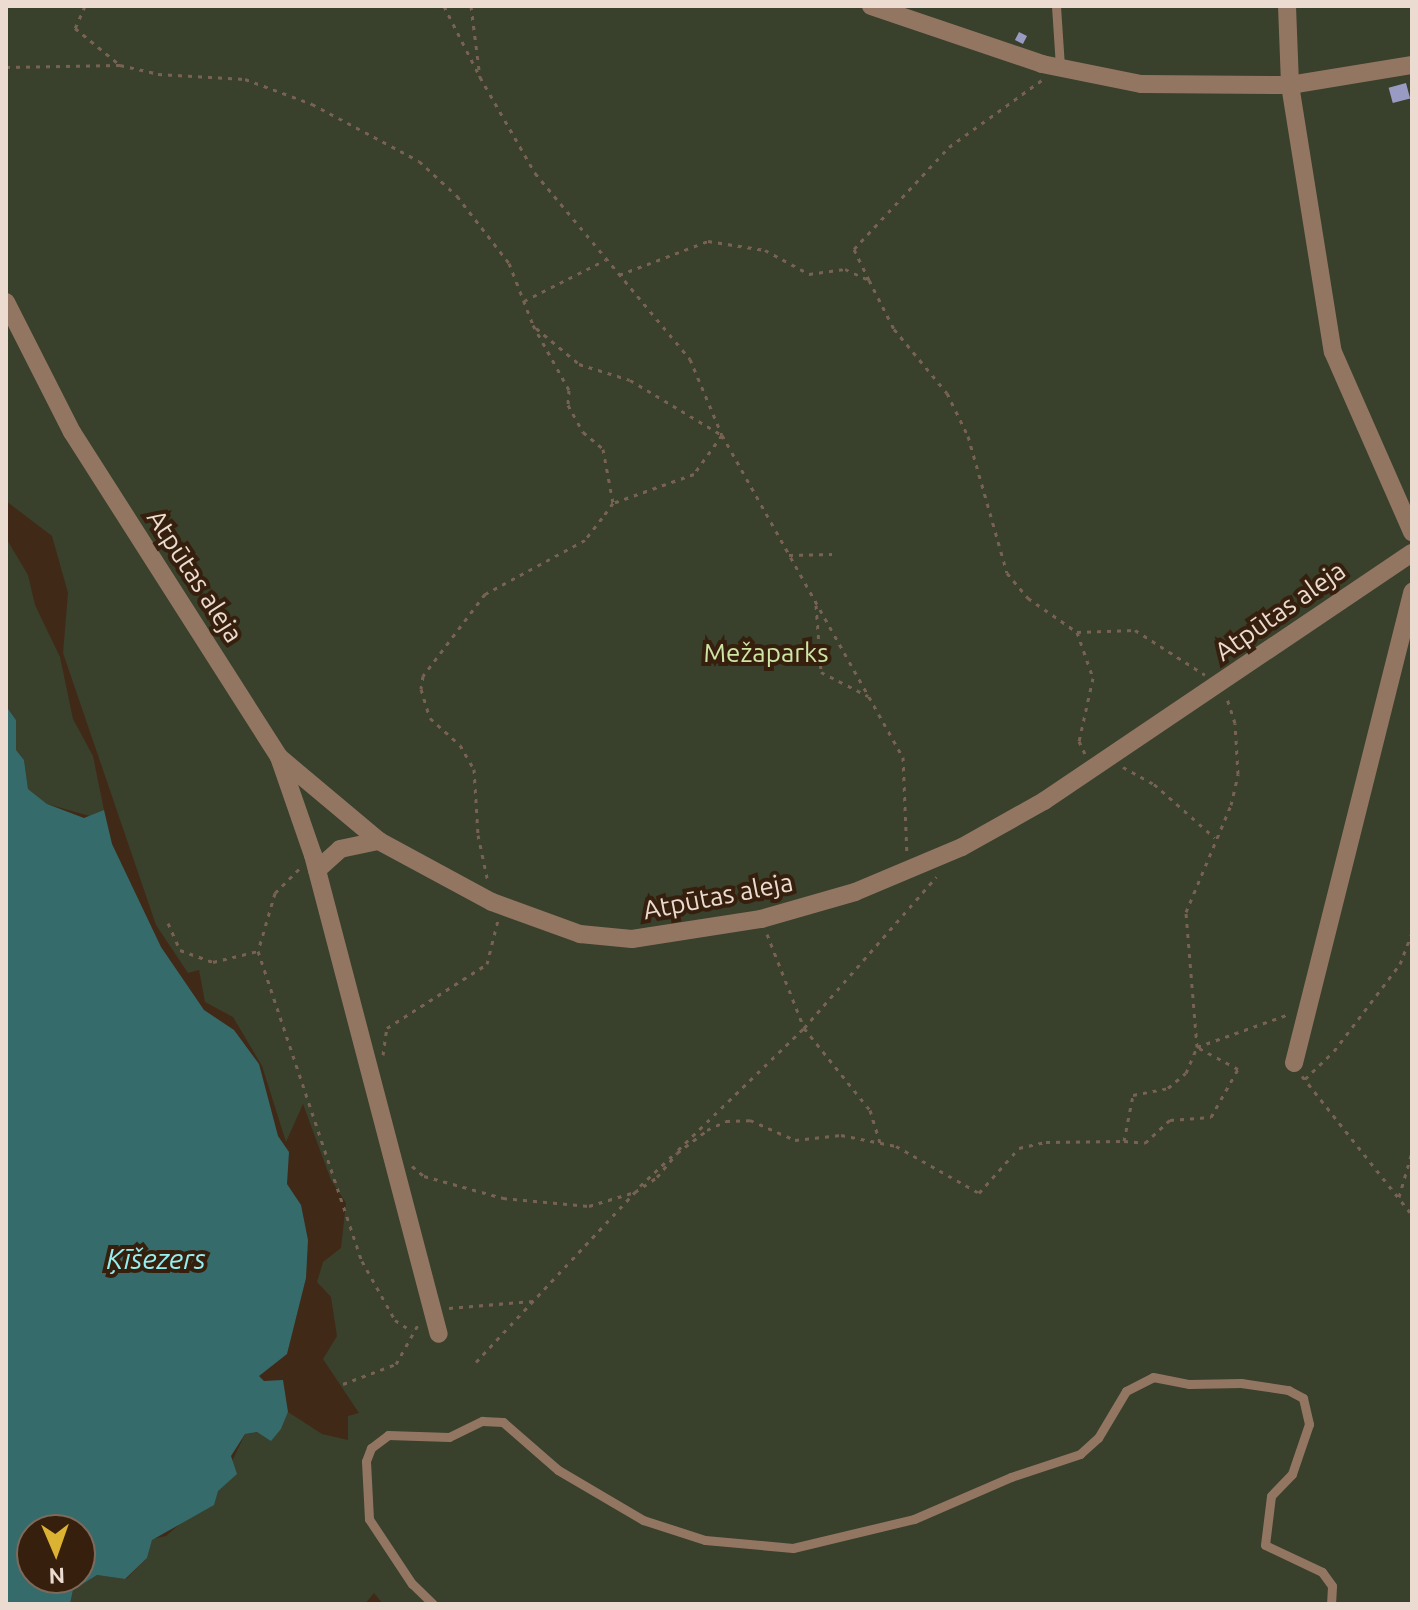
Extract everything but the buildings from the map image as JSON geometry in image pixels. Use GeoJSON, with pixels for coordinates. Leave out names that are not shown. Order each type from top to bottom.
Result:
{"type":"FeatureCollection","features":[{"type":"Feature","properties":{"kind":"street"},"geometry":{"type":"LineString","coordinates":[[871,6],[968,42],[1060,67],[1141,84],[1290,85],[1412,65]]}},
{"type":"Feature","properties":{"kind":"street"},"geometry":{"type":"LineString","coordinates":[[1287,6],[1290,85],[1333,352],[1412,532]]}},
{"type":"Feature","properties":{"kind":"street","name":"Atpūtas aleja"},"geometry":{"type":"LineString","coordinates":[[6,302],[72,432],[279,757],[379,841],[492,902],[580,934],[632,939],[761,919],[908,871],[962,847],[1108,759],[1412,553]]}},
{"type":"Feature","properties":{"kind":"street"},"geometry":{"type":"LineString","coordinates":[[1294,1063],[1412,592]]}},
{"type":"Feature","properties":{"kind":"street"},"geometry":{"type":"LineString","coordinates":[[279,757],[315,862],[430,1310],[439,1334]]}},
{"type":"Feature","properties":{"kind":"street"},"geometry":{"type":"LineString","coordinates":[[315,862],[340,849],[379,841]]}},
{"type":"Feature","properties":{"kind":"lane"},"geometry":{"type":"LineString","coordinates":[[1056,6],[1060,67]]}},
{"type":"Feature","properties":{"kind":"lane"},"geometry":{"type":"LineString","coordinates":[[433,1604],[377,1536],[366,1509],[366,1461],[371,1448],[388,1435],[449,1437],[482,1421],[503,1422],[558,1470],[643,1520],[705,1540],[793,1548],[929,1514],[1011,1477],[1080,1454],[1098,1438],[1126,1391],[1153,1377],[1189,1384],[1241,1383],[1288,1390],[1303,1398],[1310,1414],[1307,1432],[1292,1474],[1271,1496],[1265,1545],[1270,1552],[1317,1567],[1331,1582],[1331,1604]]}},
{"type":"Feature","properties":{"kind":"path"},"geometry":{"type":"LineString","coordinates":[[85,6],[75,28],[120,65]]}},
{"type":"Feature","properties":{"kind":"path"},"geometry":{"type":"LineString","coordinates":[[444,6],[535,173],[690,359],[722,435],[903,757],[908,871]]}},
{"type":"Feature","properties":{"kind":"path"},"geometry":{"type":"LineString","coordinates":[[471,6],[480,77]]}},
{"type":"Feature","properties":{"kind":"path"},"geometry":{"type":"LineString","coordinates":[[6,67],[120,65],[158,74],[245,79],[312,104],[419,161],[457,196],[509,263],[533,325],[569,390],[568,405],[583,432],[603,449],[613,503]]}},
{"type":"Feature","properties":{"kind":"path"},"geometry":{"type":"LineString","coordinates":[[1060,67],[949,147],[899,207],[854,249],[894,329],[947,393],[968,436],[1007,573],[1028,598],[1077,632],[1093,678],[1079,741],[1091,770]]}},
{"type":"Feature","properties":{"kind":"path"},"geometry":{"type":"LineString","coordinates":[[619,275],[708,241],[765,250],[809,274],[845,269],[869,280]]}},
{"type":"Feature","properties":{"kind":"path"},"geometry":{"type":"LineString","coordinates":[[524,301],[605,260]]}},
{"type":"Feature","properties":{"kind":"path"},"geometry":{"type":"LineString","coordinates":[[533,325],[579,364],[630,380],[722,435]]}},
{"type":"Feature","properties":{"kind":"path"},"geometry":{"type":"LineString","coordinates":[[384,1058],[387,1028],[487,964],[500,925],[478,835],[474,769],[460,745],[430,718],[421,689],[423,676],[485,594],[585,540],[613,503],[694,474],[722,435]]}},
{"type":"Feature","properties":{"kind":"path"},"geometry":{"type":"LineString","coordinates":[[789,555],[832,554]]}},
{"type":"Feature","properties":{"kind":"path"},"geometry":{"type":"LineString","coordinates":[[816,602],[821,672],[868,696]]}},
{"type":"Feature","properties":{"kind":"path"},"geometry":{"type":"LineString","coordinates":[[1077,632],[1135,630],[1221,684],[1235,723],[1238,774],[1186,912],[1197,1047],[1186,1073],[1168,1088],[1133,1095],[1124,1141]]}},
{"type":"Feature","properties":{"kind":"path"},"geometry":{"type":"LineString","coordinates":[[1108,759],[1154,784],[1215,838]]}},
{"type":"Feature","properties":{"kind":"path"},"geometry":{"type":"LineString","coordinates":[[315,862],[275,893],[258,951],[362,1261],[395,1320],[412,1331]]}},
{"type":"Feature","properties":{"kind":"path"},"geometry":{"type":"LineString","coordinates":[[476,1362],[635,1192],[804,1028],[942,870]]}},
{"type":"Feature","properties":{"kind":"path"},"geometry":{"type":"LineString","coordinates":[[761,919],[804,1028],[870,1110],[880,1142]]}},
{"type":"Feature","properties":{"kind":"path"},"geometry":{"type":"LineString","coordinates":[[168,923],[180,950],[213,962],[258,951]]}},
{"type":"Feature","properties":{"kind":"path"},"geometry":{"type":"LineString","coordinates":[[1305,1079],[1334,1051],[1400,964],[1412,933]]}},
{"type":"Feature","properties":{"kind":"path"},"geometry":{"type":"LineString","coordinates":[[1197,1047],[1308,1008]]}},
{"type":"Feature","properties":{"kind":"path"},"geometry":{"type":"LineString","coordinates":[[409,1160],[424,1176],[523,1203],[589,1206],[635,1192],[657,1177],[677,1153],[726,1121],[750,1120],[795,1140],[841,1135],[880,1142],[979,1193],[1019,1148],[1046,1142],[1145,1143],[1170,1120],[1211,1117],[1238,1069],[1197,1047]]}},
{"type":"Feature","properties":{"kind":"path"},"geometry":{"type":"LineString","coordinates":[[1294,1063],[1412,1215]]}},
{"type":"Feature","properties":{"kind":"path"},"geometry":{"type":"LineString","coordinates":[[1399,1197],[1412,1152]]}},
{"type":"Feature","properties":{"kind":"path"},"geometry":{"type":"LineString","coordinates":[[343,1384],[396,1364],[412,1331],[430,1310],[533,1301]]}},
{"type":"Feature","properties":{"kind":"green space","name":"Mežaparks"},"geometry":{"type":"Polygon","coordinates":[[[6,6],[1412,6],[1412,1604],[383,1604],[374,1593],[365,1604],[70,1604],[72,1594],[96,1594],[97,1575],[126,1579],[147,1558],[152,1539],[166,1536],[218,1491],[245,1434],[281,1429],[288,1412],[322,1434],[348,1440],[348,1416],[359,1413],[323,1359],[337,1336],[331,1297],[317,1282],[323,1262],[341,1248],[346,1203],[331,1180],[303,1104],[286,1142],[262,1066],[233,1017],[205,1002],[199,970],[188,973],[156,925],[63,653],[68,593],[52,536],[6,501],[6,6]]]}},
{"type":"Feature","properties":{"kind":"green space"},"geometry":{"type":"Polygon","coordinates":[[[6,538],[28,575],[35,605],[60,657],[73,719],[93,756],[104,810],[93,817],[47,804],[28,789],[24,760],[16,750],[16,720],[6,706],[6,538]]]}},
{"type":"Feature","properties":{"kind":"water","name":"Ķīšezers"},"geometry":{"type":"Polygon","coordinates":[[[6,706],[16,720],[16,750],[24,760],[28,789],[47,804],[84,818],[104,810],[112,844],[161,947],[204,1010],[234,1030],[259,1064],[278,1136],[289,1152],[287,1184],[301,1205],[308,1240],[306,1278],[287,1354],[259,1376],[264,1381],[283,1380],[288,1412],[281,1429],[271,1441],[257,1432],[245,1434],[231,1456],[237,1474],[218,1491],[214,1505],[152,1540],[147,1558],[125,1579],[96,1576],[96,1514],[16,1514],[16,1594],[72,1594],[70,1604],[6,1604],[6,706]]]}}]}
